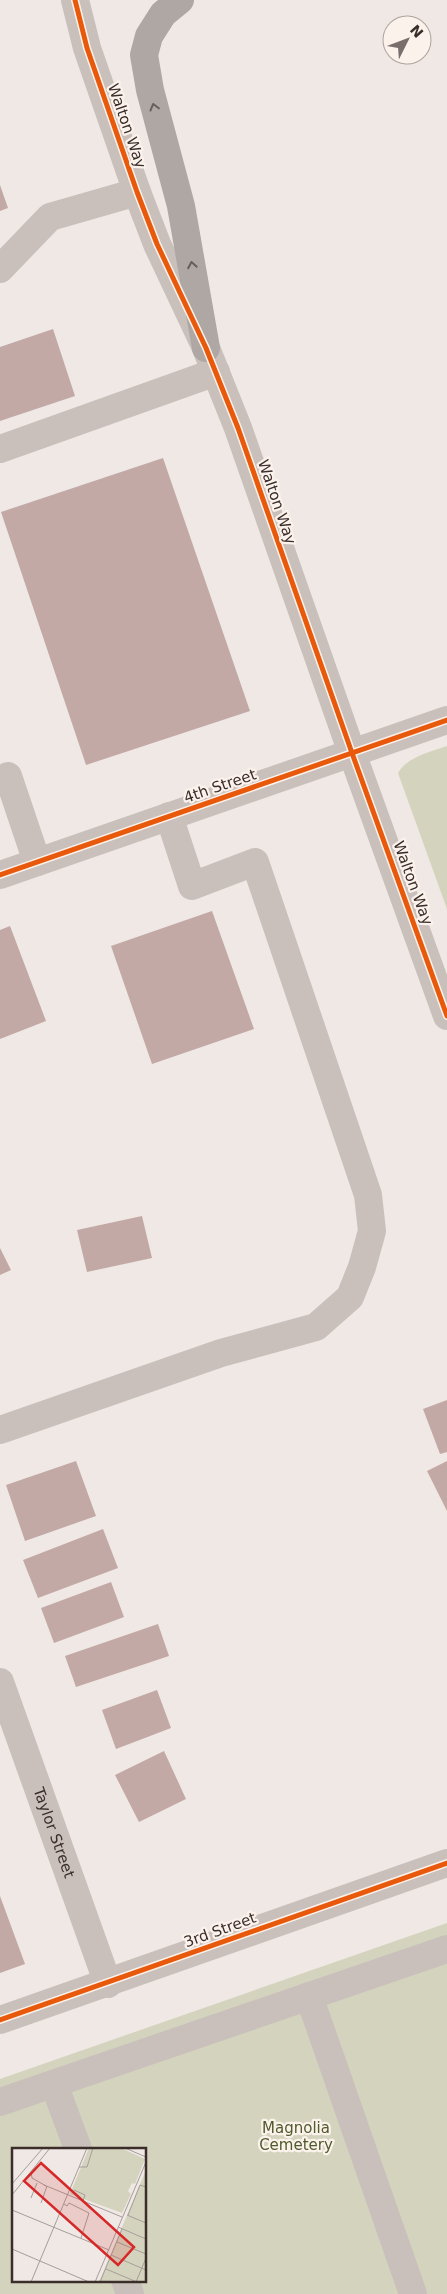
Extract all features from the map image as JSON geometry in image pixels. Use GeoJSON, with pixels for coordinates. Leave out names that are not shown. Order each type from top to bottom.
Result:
{"type":"FeatureCollection","features":[{"type":"Feature","properties":{"kind":"highway"},"geometry":{"type":"LineString","coordinates":[[180,0],[163,14],[148,36],[144,55],[150,90],[181,206],[211,360]]}},
{"type":"Feature","properties":{"kind":"street","name":"Walton Way"},"geometry":{"type":"LineString","coordinates":[[74,0],[87,48],[137,192],[157,244],[211,360],[238,428],[447,1016]]}},
{"type":"Feature","properties":{"kind":"street"},"geometry":{"type":"LineString","coordinates":[[0,269],[50,217],[137,192]]}},
{"type":"Feature","properties":{"kind":"street"},"geometry":{"type":"LineString","coordinates":[[0,450],[211,360]]}},
{"type":"Feature","properties":{"kind":"street","name":"4th Street"},"geometry":{"type":"LineString","coordinates":[[0,875],[447,720]]}},
{"type":"Feature","properties":{"kind":"street"},"geometry":{"type":"LineString","coordinates":[[8,776],[37,862]]}},
{"type":"Feature","properties":{"kind":"street"},"geometry":{"type":"LineString","coordinates":[[0,1430],[221,1354],[316,1328],[350,1297],[362,1267],[372,1231],[368,1195],[255,862],[192,886],[169,816]]}},
{"type":"Feature","properties":{"kind":"street","name":"Taylor Street"},"geometry":{"type":"LineString","coordinates":[[0,1682],[108,1984]]}},
{"type":"Feature","properties":{"kind":"street","name":"3rd Street"},"geometry":{"type":"LineString","coordinates":[[0,2020],[108,1984],[447,1862]]}},
{"type":"Feature","properties":{"kind":"street"},"geometry":{"type":"LineString","coordinates":[[0,2102],[447,1949]]}},
{"type":"Feature","properties":{"kind":"street"},"geometry":{"type":"LineString","coordinates":[[309,1996],[413,2294]]}},
{"type":"Feature","properties":{"kind":"street"},"geometry":{"type":"LineString","coordinates":[[54,2084],[78,2148]]}},
{"type":"Feature","properties":{"kind":"street"},"geometry":{"type":"LineString","coordinates":[[126,2282],[130,2294]]}},
{"type":"Feature","properties":{"kind":"green space"},"geometry":{"type":"Polygon","coordinates":[[[447,746],[447,909],[398,773],[402,767],[413,759],[447,746]]]}},
{"type":"Feature","properties":{"kind":"green space","name":"Magnolia Cemetery"},"geometry":{"type":"Polygon","coordinates":[[[447,1923],[447,2294],[0,2294],[0,2079],[447,1923]]]}},
{"type":"Feature","properties":{"kind":"building"},"geometry":{"type":"Polygon","coordinates":[[[0,185],[8,208],[0,211],[0,185]]]}},
{"type":"Feature","properties":{"kind":"building"},"geometry":{"type":"Polygon","coordinates":[[[53,329],[75,396],[0,421],[0,347],[53,329]]]}},
{"type":"Feature","properties":{"kind":"building"},"geometry":{"type":"Polygon","coordinates":[[[163,458],[250,711],[86,765],[1,512],[163,458]]]}},
{"type":"Feature","properties":{"kind":"building"},"geometry":{"type":"Polygon","coordinates":[[[212,911],[254,1029],[152,1064],[111,946],[212,911]]]}},
{"type":"Feature","properties":{"kind":"building"},"geometry":{"type":"Polygon","coordinates":[[[10,926],[46,1021],[0,1039],[0,930],[10,926]]]}},
{"type":"Feature","properties":{"kind":"building"},"geometry":{"type":"Polygon","coordinates":[[[142,1216],[152,1258],[87,1272],[77,1230],[142,1216]]]}},
{"type":"Feature","properties":{"kind":"building"},"geometry":{"type":"Polygon","coordinates":[[[0,1248],[11,1270],[0,1275],[0,1248]]]}},
{"type":"Feature","properties":{"kind":"building"},"geometry":{"type":"Polygon","coordinates":[[[447,1400],[447,1452],[440,1454],[423,1409],[447,1400]]]}},
{"type":"Feature","properties":{"kind":"building"},"geometry":{"type":"Polygon","coordinates":[[[76,1461],[96,1516],[25,1541],[6,1485],[76,1461]]]}},
{"type":"Feature","properties":{"kind":"building"},"geometry":{"type":"Polygon","coordinates":[[[447,1461],[447,1511],[427,1471],[447,1461]]]}},
{"type":"Feature","properties":{"kind":"building"},"geometry":{"type":"Polygon","coordinates":[[[103,1529],[118,1568],[38,1598],[23,1560],[103,1529]]]}},
{"type":"Feature","properties":{"kind":"building"},"geometry":{"type":"Polygon","coordinates":[[[111,1582],[124,1617],[54,1643],[41,1608],[111,1582]]]}},
{"type":"Feature","properties":{"kind":"building"},"geometry":{"type":"Polygon","coordinates":[[[158,1624],[169,1656],[76,1687],[65,1656],[158,1624]]]}},
{"type":"Feature","properties":{"kind":"building"},"geometry":{"type":"Polygon","coordinates":[[[157,1690],[171,1728],[116,1749],[102,1710],[157,1690]]]}},
{"type":"Feature","properties":{"kind":"building"},"geometry":{"type":"Polygon","coordinates":[[[164,1751],[186,1799],[139,1822],[115,1775],[164,1751]]]}},
{"type":"Feature","properties":{"kind":"building"},"geometry":{"type":"Polygon","coordinates":[[[0,1896],[25,1964],[0,1973],[0,1896]]]}},
{"type":"Feature","properties":{"kind":"cycle path"},"geometry":{"type":"LineString","coordinates":[[75,0],[87,48],[137,192],[157,244],[206,348],[238,428],[447,1016]]}},
{"type":"Feature","properties":{"kind":"cycle path"},"geometry":{"type":"LineString","coordinates":[[0,875],[447,720]]}},
{"type":"Feature","properties":{"kind":"cycle path"},"geometry":{"type":"LineString","coordinates":[[0,2020],[447,1863]]}}]}
